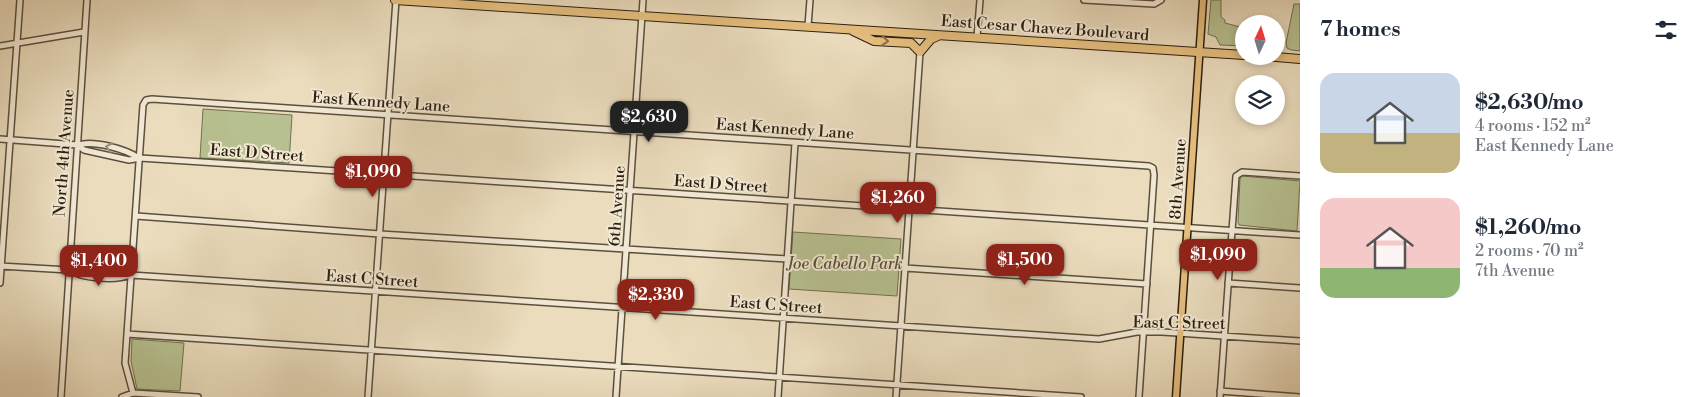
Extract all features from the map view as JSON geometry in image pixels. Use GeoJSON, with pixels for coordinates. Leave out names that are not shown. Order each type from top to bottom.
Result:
{"type":"FeatureCollection","features":[{"type":"Feature","properties":{"kind":"highway","name":"East Cesar Chavez Boulevard"},"geometry":{"type":"LineString","coordinates":[[396,0],[1235,54]]}},
{"type":"Feature","properties":{"kind":"highway"},"geometry":{"type":"LineString","coordinates":[[849,29],[874,41],[910,43],[916,46],[920,52],[931,39],[942,34]]}},
{"type":"Feature","properties":{"kind":"highway"},"geometry":{"type":"LineString","coordinates":[[1285,57],[1300,58]]}},
{"type":"Feature","properties":{"kind":"main road","name":"8th Avenue"},"geometry":{"type":"LineString","coordinates":[[1176,397],[1189,228],[1203,0]]}},
{"type":"Feature","properties":{"kind":"street"},"geometry":{"type":"LineString","coordinates":[[0,283],[20,0]]}},
{"type":"Feature","properties":{"kind":"street","name":"North 4th Avenue"},"geometry":{"type":"LineString","coordinates":[[61,397],[87,0]]}},
{"type":"Feature","properties":{"kind":"street"},"geometry":{"type":"LineString","coordinates":[[368,397],[396,0]]}},
{"type":"Feature","properties":{"kind":"street","name":"6th Avenue"},"geometry":{"type":"LineString","coordinates":[[616,397],[643,0]]}},
{"type":"Feature","properties":{"kind":"street"},"geometry":{"type":"LineString","coordinates":[[808,26],[810,0]]}},
{"type":"Feature","properties":{"kind":"street"},"geometry":{"type":"LineString","coordinates":[[977,37],[980,0]]}},
{"type":"Feature","properties":{"kind":"street"},"geometry":{"type":"LineString","coordinates":[[1084,0],[1150,4],[1160,1]]}},
{"type":"Feature","properties":{"kind":"street"},"geometry":{"type":"LineString","coordinates":[[0,46],[84,32]]}},
{"type":"Feature","properties":{"kind":"street"},"geometry":{"type":"LineString","coordinates":[[896,397],[920,52]]}},
{"type":"Feature","properties":{"kind":"street","name":"East Kennedy Lane"},"geometry":{"type":"LineString","coordinates":[[140,158],[143,106],[146,100],[388,114],[1145,166],[1152,168],[1154,175],[1151,225]]}},
{"type":"Feature","properties":{"kind":"street","name":"East D Street"},"geometry":{"type":"LineString","coordinates":[[0,139],[78,145],[87,142],[130,152],[140,158],[1300,235]]}},
{"type":"Feature","properties":{"kind":"street"},"geometry":{"type":"LineString","coordinates":[[778,397],[795,143]]}},
{"type":"Feature","properties":{"kind":"street"},"geometry":{"type":"LineString","coordinates":[[133,393],[125,363],[140,158]]}},
{"type":"Feature","properties":{"kind":"street"},"geometry":{"type":"LineString","coordinates":[[1300,176],[1242,172],[1238,173],[1235,179],[1220,394],[1300,397]]}},
{"type":"Feature","properties":{"kind":"street"},"geometry":{"type":"LineString","coordinates":[[136,216],[380,234],[788,259]]}},
{"type":"Feature","properties":{"kind":"street"},"geometry":{"type":"LineString","coordinates":[[1139,397],[1151,225]]}},
{"type":"Feature","properties":{"kind":"street","name":"East C Street"},"geometry":{"type":"LineString","coordinates":[[1,266],[69,270],[78,268],[121,270],[131,275],[622,309],[1098,339],[1144,332],[1300,340]]}},
{"type":"Feature","properties":{"kind":"street"},"geometry":{"type":"LineString","coordinates":[[905,268],[1147,284]]}},
{"type":"Feature","properties":{"kind":"street"},"geometry":{"type":"LineString","coordinates":[[1228,283],[1300,288]]}},
{"type":"Feature","properties":{"kind":"street"},"geometry":{"type":"LineString","coordinates":[[127,334],[1081,397]]}},
{"type":"Feature","properties":{"kind":"street"},"geometry":{"type":"LineString","coordinates":[[122,397],[133,393],[198,397]]}},
{"type":"Feature","properties":{"kind":"green space"},"geometry":{"type":"Polygon","coordinates":[[[1211,0],[1221,0],[1221,17],[1225,20],[1225,23],[1235,26],[1235,46],[1220,45],[1216,37],[1208,34],[1211,0]]]}},
{"type":"Feature","properties":{"kind":"green space"},"geometry":{"type":"Polygon","coordinates":[[[1294,4],[1300,4],[1300,51],[1287,48],[1286,43],[1294,4]]]}},
{"type":"Feature","properties":{"kind":"green space"},"geometry":{"type":"Polygon","coordinates":[[[644,102],[667,104],[665,129],[647,128],[643,125],[644,102]]]}},
{"type":"Feature","properties":{"kind":"green space"},"geometry":{"type":"Polygon","coordinates":[[[203,109],[292,115],[289,163],[200,158],[203,109]]]}},
{"type":"Feature","properties":{"kind":"green space"},"geometry":{"type":"Polygon","coordinates":[[[1242,176],[1300,181],[1297,231],[1239,225],[1240,179],[1242,176]]]}},
{"type":"Feature","properties":{"kind":"green space","name":"Joe Cabello Park"},"geometry":{"type":"Polygon","coordinates":[[[793,232],[901,239],[897,296],[789,289],[793,232]]]}},
{"type":"Feature","properties":{"kind":"green space"},"geometry":{"type":"Polygon","coordinates":[[[132,339],[184,343],[180,391],[137,389],[131,361],[132,339]]]}}]}
